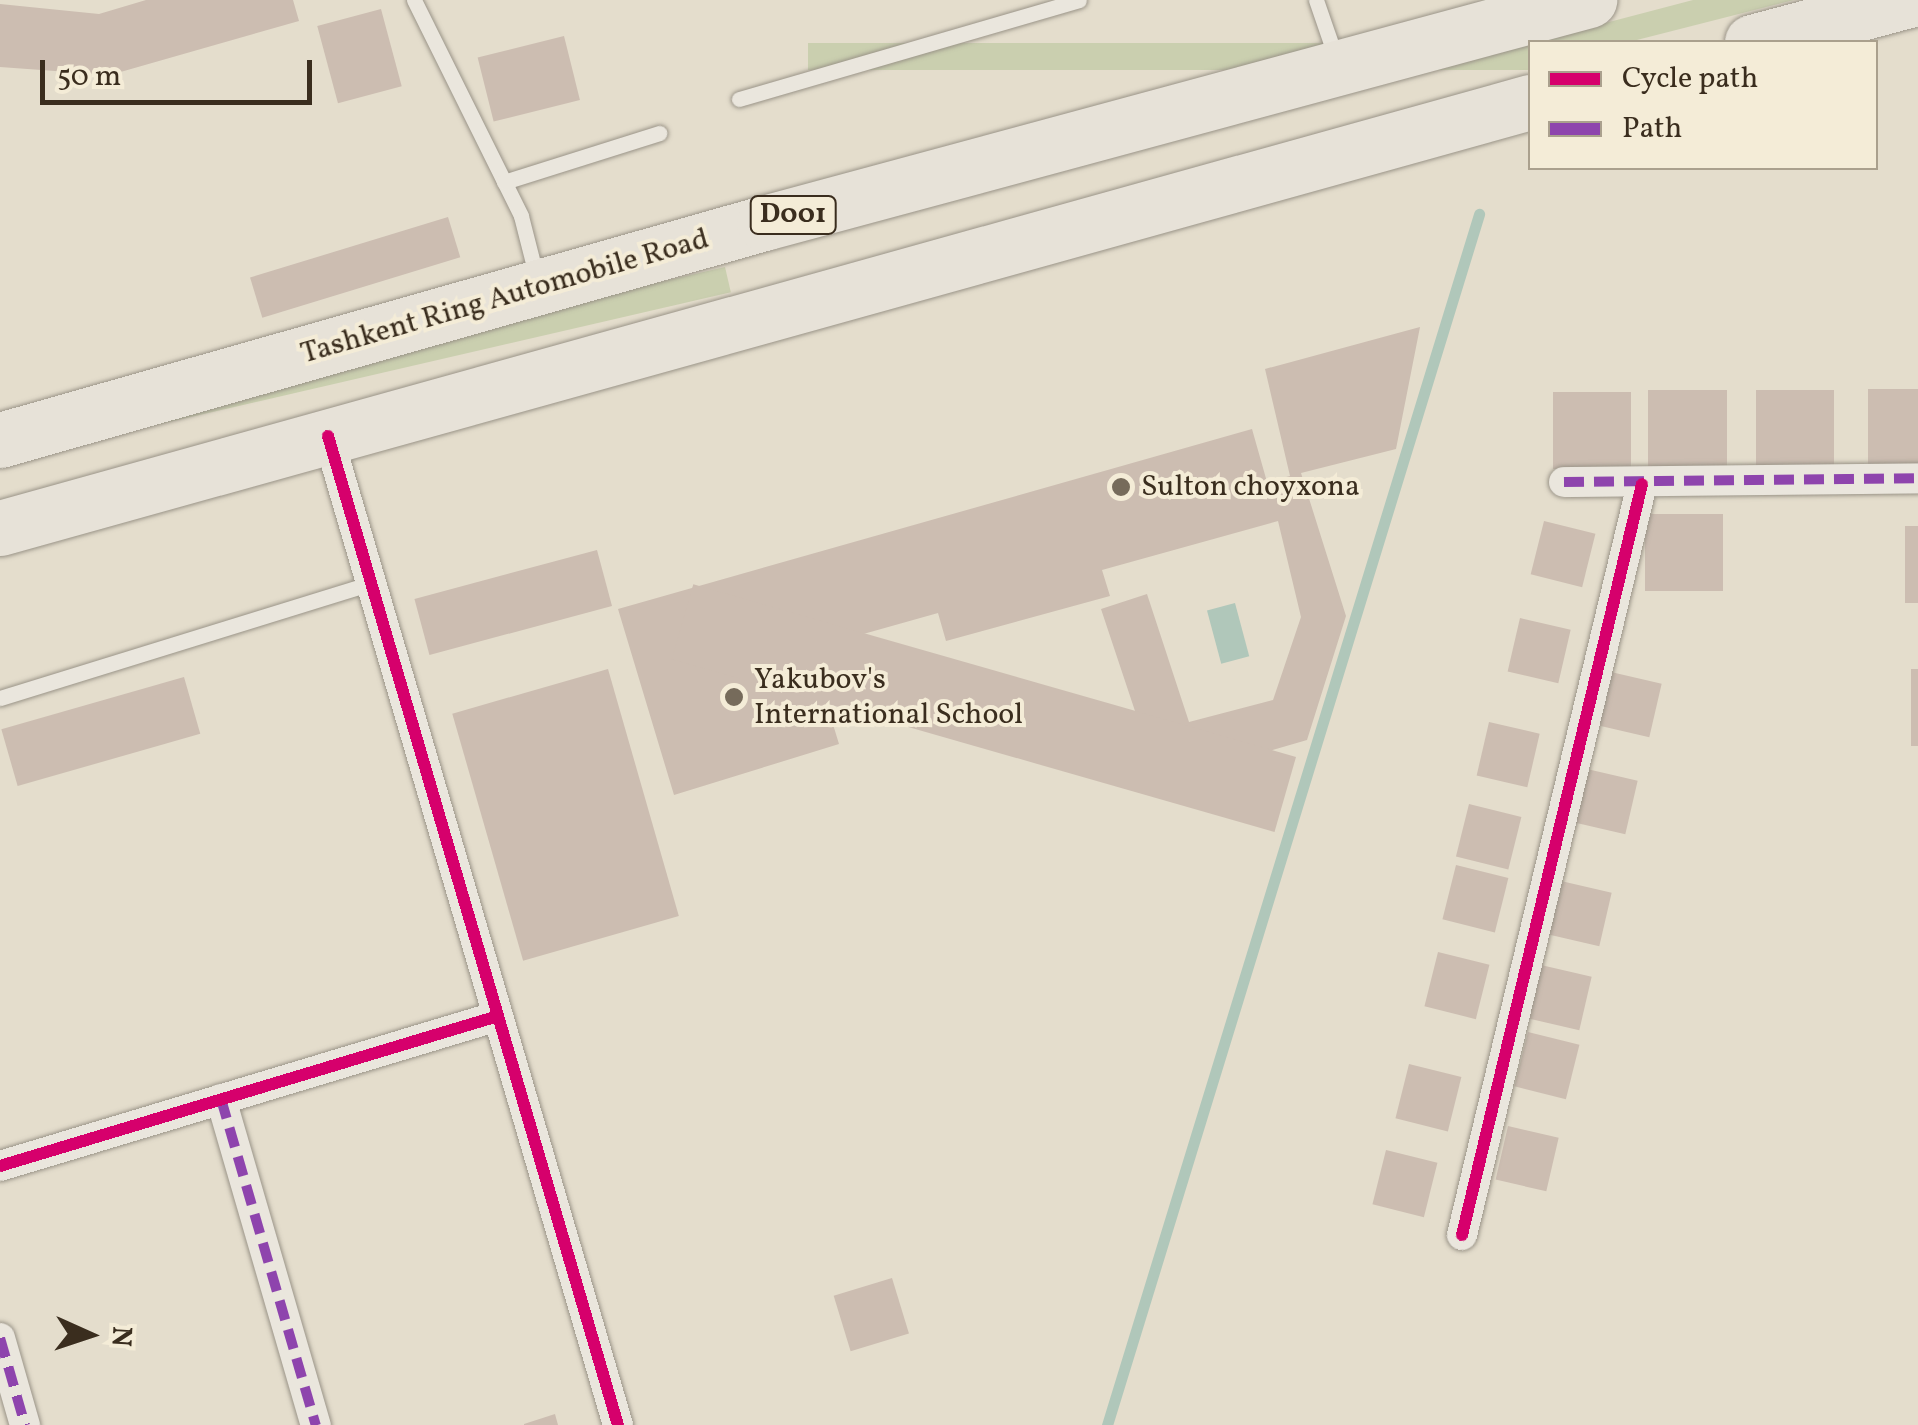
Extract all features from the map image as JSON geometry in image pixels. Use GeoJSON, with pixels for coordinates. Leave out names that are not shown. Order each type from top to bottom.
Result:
{"type":"FeatureCollection","features":[{"type":"Feature","properties":{"kind":"highway","name":"Tashkent Ring Automobile Road"},"geometry":{"type":"LineString","coordinates":[[0,440],[764,223],[1589,0]]}},
{"type":"Feature","properties":{"kind":"highway"},"geometry":{"type":"LineString","coordinates":[[1759,40],[1909,0]]}},
{"type":"Feature","properties":{"kind":"highway"},"geometry":{"type":"LineString","coordinates":[[0,528],[1528,103]]}},
{"type":"Feature","properties":{"kind":"highway"},"geometry":{"type":"LineString","coordinates":[[764,223],[788,306]]}},
{"type":"Feature","properties":{"kind":"street"},"geometry":{"type":"LineString","coordinates":[[328,436],[618,1425]]}},
{"type":"Feature","properties":{"kind":"street"},"geometry":{"type":"LineString","coordinates":[[1564,482],[1918,478]]}},
{"type":"Feature","properties":{"kind":"street"},"geometry":{"type":"LineString","coordinates":[[1462,1234],[1642,484]]}},
{"type":"Feature","properties":{"kind":"street"},"geometry":{"type":"LineString","coordinates":[[0,1166],[498,1016]]}},
{"type":"Feature","properties":{"kind":"street"},"geometry":{"type":"LineString","coordinates":[[221,1099],[316,1425]]}},
{"type":"Feature","properties":{"kind":"street"},"geometry":{"type":"LineString","coordinates":[[0,1338],[25,1425]]}},
{"type":"Feature","properties":{"kind":"lane"},"geometry":{"type":"LineString","coordinates":[[414,0],[521,216],[539,287]]}},
{"type":"Feature","properties":{"kind":"lane"},"geometry":{"type":"LineString","coordinates":[[739,99],[1079,0]]}},
{"type":"Feature","properties":{"kind":"lane"},"geometry":{"type":"LineString","coordinates":[[1316,0],[1339,68]]}},
{"type":"Feature","properties":{"kind":"lane"},"geometry":{"type":"LineString","coordinates":[[504,182],[659,134]]}},
{"type":"Feature","properties":{"kind":"lane"},"geometry":{"type":"LineString","coordinates":[[0,698],[371,583]]}},
{"type":"Feature","properties":{"kind":"shaded area"},"geometry":{"type":"Polygon","coordinates":[[[1693,0],[1794,0],[1637,40],[1541,40],[1693,0]]]}},
{"type":"Feature","properties":{"kind":"shaded area"},"geometry":{"type":"Polygon","coordinates":[[[808,43],[1528,43],[1528,70],[808,70],[808,43]]]}},
{"type":"Feature","properties":{"kind":"shaded area"},"geometry":{"type":"Polygon","coordinates":[[[725,267],[731,292],[0,461],[0,434],[725,267]]]}},
{"type":"Feature","properties":{"kind":"shaded area"},"geometry":{"type":"Polygon","coordinates":[[[1235,603],[1249,656],[1221,664],[1207,611],[1235,603]]]}},
{"type":"Feature","properties":{"kind":"building"},"geometry":{"type":"Polygon","coordinates":[[[146,0],[293,0],[299,21],[110,75],[0,67],[0,4],[99,14],[146,0]]]}},
{"type":"Feature","properties":{"kind":"building"},"geometry":{"type":"Polygon","coordinates":[[[381,9],[402,86],[338,103],[317,26],[381,9]]]}},
{"type":"Feature","properties":{"kind":"building"},"geometry":{"type":"Polygon","coordinates":[[[564,36],[580,100],[494,122],[478,58],[564,36]]]}},
{"type":"Feature","properties":{"kind":"building"},"geometry":{"type":"Polygon","coordinates":[[[448,217],[460,257],[262,318],[250,278],[448,217]]]}},
{"type":"Feature","properties":{"kind":"building"},"geometry":{"type":"Polygon","coordinates":[[[1420,327],[1396,449],[1301,473],[1346,616],[1307,740],[1159,783],[1101,609],[1147,594],[1189,722],[1273,700],[1301,617],[1278,521],[1102,570],[1110,596],[946,641],[938,613],[810,649],[839,744],[674,795],[618,609],[1252,429],[1267,482],[1290,476],[1265,369],[1420,327]]]}},
{"type":"Feature","properties":{"kind":"building"},"geometry":{"type":"Polygon","coordinates":[[[1868,389],[1918,389],[1918,466],[1868,466],[1868,389]]]}},
{"type":"Feature","properties":{"kind":"building"},"geometry":{"type":"Polygon","coordinates":[[[1648,390],[1727,390],[1727,468],[1648,468],[1648,390]]]}},
{"type":"Feature","properties":{"kind":"building"},"geometry":{"type":"Polygon","coordinates":[[[1756,390],[1834,390],[1834,468],[1756,468],[1756,390]]]}},
{"type":"Feature","properties":{"kind":"building"},"geometry":{"type":"Polygon","coordinates":[[[1553,392],[1631,392],[1631,469],[1553,469],[1553,392]]]}},
{"type":"Feature","properties":{"kind":"building"},"geometry":{"type":"Polygon","coordinates":[[[1645,514],[1723,514],[1723,591],[1645,591],[1645,514]]]}},
{"type":"Feature","properties":{"kind":"building"},"geometry":{"type":"Polygon","coordinates":[[[1544,521],[1595,534],[1582,587],[1531,574],[1544,521]]]}},
{"type":"Feature","properties":{"kind":"building"},"geometry":{"type":"Polygon","coordinates":[[[1905,526],[1918,526],[1918,603],[1905,603],[1905,526]]]}},
{"type":"Feature","properties":{"kind":"building"},"geometry":{"type":"Polygon","coordinates":[[[597,550],[612,606],[429,655],[414,599],[597,550]]]}},
{"type":"Feature","properties":{"kind":"building"},"geometry":{"type":"Polygon","coordinates":[[[693,584],[1296,757],[1275,832],[672,659],[693,584]]]}},
{"type":"Feature","properties":{"kind":"building"},"geometry":{"type":"Polygon","coordinates":[[[1520,618],[1571,630],[1558,683],[1508,672],[1520,618]]]}},
{"type":"Feature","properties":{"kind":"building"},"geometry":{"type":"Polygon","coordinates":[[[608,669],[679,916],[523,961],[452,714],[608,669]]]}},
{"type":"Feature","properties":{"kind":"building"},"geometry":{"type":"Polygon","coordinates":[[[1911,669],[1918,669],[1918,746],[1911,746],[1911,669]]]}},
{"type":"Feature","properties":{"kind":"building"},"geometry":{"type":"Polygon","coordinates":[[[1611,672],[1662,684],[1649,737],[1599,726],[1611,672]]]}},
{"type":"Feature","properties":{"kind":"building"},"geometry":{"type":"Polygon","coordinates":[[[184,677],[200,734],[18,786],[1,729],[184,677]]]}},
{"type":"Feature","properties":{"kind":"building"},"geometry":{"type":"Polygon","coordinates":[[[1489,722],[1540,734],[1527,787],[1477,776],[1489,722]]]}},
{"type":"Feature","properties":{"kind":"building"},"geometry":{"type":"Polygon","coordinates":[[[1587,769],[1638,781],[1625,834],[1575,823],[1587,769]]]}},
{"type":"Feature","properties":{"kind":"building"},"geometry":{"type":"Polygon","coordinates":[[[1469,804],[1521,817],[1508,869],[1456,856],[1469,804]]]}},
{"type":"Feature","properties":{"kind":"building"},"geometry":{"type":"Polygon","coordinates":[[[1456,865],[1508,878],[1495,932],[1442,919],[1456,865]]]}},
{"type":"Feature","properties":{"kind":"building"},"geometry":{"type":"Polygon","coordinates":[[[1561,881],[1612,893],[1599,946],[1549,935],[1561,881]]]}},
{"type":"Feature","properties":{"kind":"building"},"geometry":{"type":"Polygon","coordinates":[[[1438,952],[1489,965],[1476,1019],[1424,1006],[1438,952]]]}},
{"type":"Feature","properties":{"kind":"building"},"geometry":{"type":"Polygon","coordinates":[[[1541,965],[1592,977],[1579,1030],[1529,1019],[1541,965]]]}},
{"type":"Feature","properties":{"kind":"building"},"geometry":{"type":"Polygon","coordinates":[[[1528,1032],[1579,1045],[1566,1099],[1514,1086],[1528,1032]]]}},
{"type":"Feature","properties":{"kind":"building"},"geometry":{"type":"Polygon","coordinates":[[[1409,1064],[1461,1077],[1448,1131],[1395,1118],[1409,1064]]]}},
{"type":"Feature","properties":{"kind":"building"},"geometry":{"type":"Polygon","coordinates":[[[1508,1126],[1559,1138],[1546,1191],[1496,1180],[1508,1126]]]}},
{"type":"Feature","properties":{"kind":"building"},"geometry":{"type":"Polygon","coordinates":[[[1386,1150],[1437,1163],[1424,1217],[1372,1204],[1386,1150]]]}},
{"type":"Feature","properties":{"kind":"building"},"geometry":{"type":"Polygon","coordinates":[[[892,1278],[909,1333],[851,1351],[834,1296],[892,1278]]]}},
{"type":"Feature","properties":{"kind":"building"},"geometry":{"type":"Polygon","coordinates":[[[555,1414],[558,1425],[524,1425],[524,1424],[555,1414]]]}},
{"type":"Feature","properties":{"kind":"waterway"},"geometry":{"type":"LineString","coordinates":[[1107,1425],[1479,214]]}},
{"type":"Feature","properties":{"kind":"marked path"},"geometry":{"type":"LineString","coordinates":[[1564,482],[1918,478]]}},
{"type":"Feature","properties":{"kind":"marked path"},"geometry":{"type":"LineString","coordinates":[[221,1099],[316,1425]]}},
{"type":"Feature","properties":{"kind":"marked path"},"geometry":{"type":"LineString","coordinates":[[0,1338],[25,1425]]}},
{"type":"Feature","properties":{"kind":"cycle path"},"geometry":{"type":"LineString","coordinates":[[328,436],[618,1425]]}},
{"type":"Feature","properties":{"kind":"cycle path"},"geometry":{"type":"LineString","coordinates":[[1462,1235],[1642,484]]}},
{"type":"Feature","properties":{"kind":"cycle path"},"geometry":{"type":"LineString","coordinates":[[0,1166],[498,1016]]}},
{"type":"Feature","properties":{"kind":"place","name":"Sulton choyxona"},"geometry":{"type":"Point","coordinates":[1121,487]}},
{"type":"Feature","properties":{"kind":"place","name":"Yakubov's International School"},"geometry":{"type":"Point","coordinates":[734,697]}}]}
